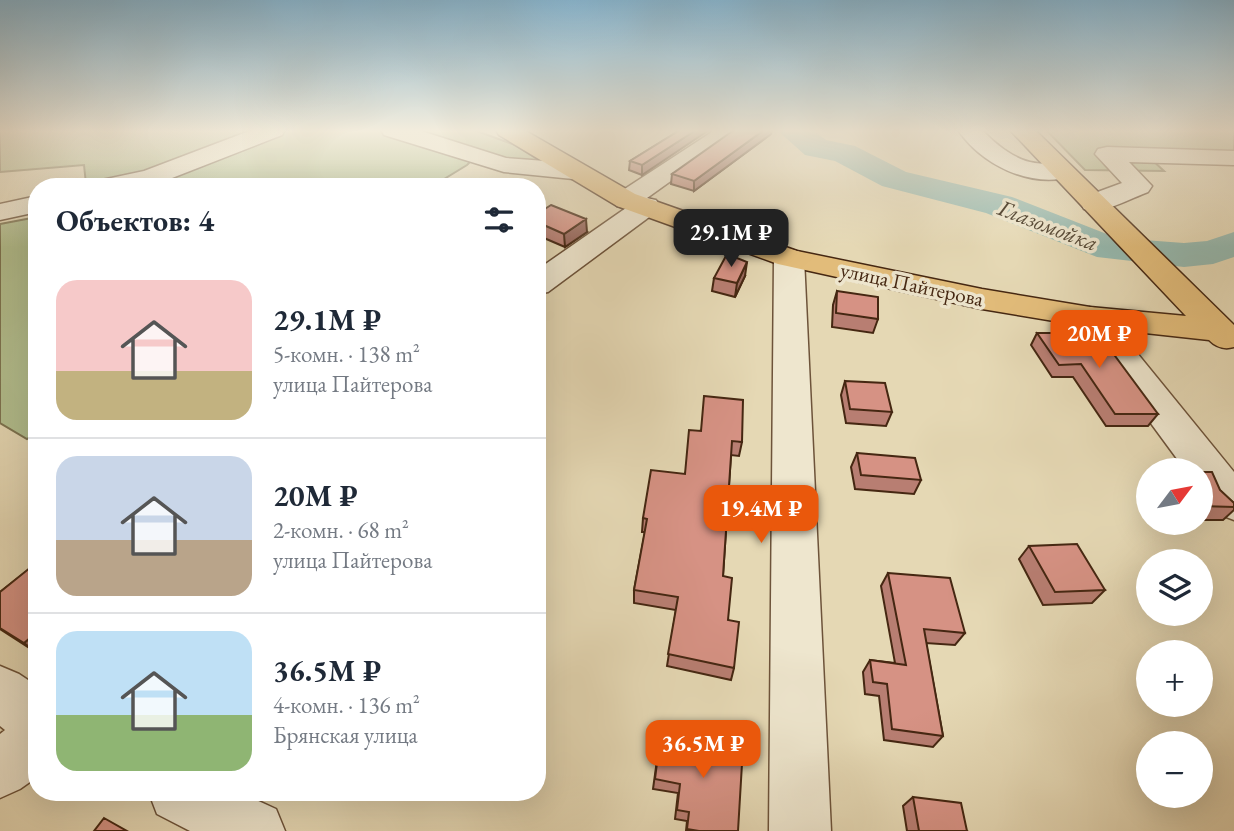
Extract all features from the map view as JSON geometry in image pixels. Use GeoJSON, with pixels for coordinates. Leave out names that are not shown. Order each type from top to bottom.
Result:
{"type":"FeatureCollection","features":[{"type":"Feature","properties":{"kind":"main road","name":"улица Пайтерова"},"geometry":{"type":"LineString","coordinates":[[570,169],[636,203],[789,258],[982,299],[1227,338]]}},
{"type":"Feature","properties":{"kind":"main road"},"geometry":{"type":"LineString","coordinates":[[1058,169],[1227,338]]}},
{"type":"Feature","properties":{"kind":"street"},"geometry":{"type":"LineString","coordinates":[[169,178],[190,169]]}},
{"type":"Feature","properties":{"kind":"street"},"geometry":{"type":"LineString","coordinates":[[551,169],[573,171]]}},
{"type":"Feature","properties":{"kind":"street"},"geometry":{"type":"LineString","coordinates":[[546,278],[681,169]]}},
{"type":"Feature","properties":{"kind":"street"},"geometry":{"type":"LineString","coordinates":[[1023,169],[1061,172]]}},
{"type":"Feature","properties":{"kind":"street"},"geometry":{"type":"LineString","coordinates":[[1099,208],[1139,186],[1122,169]]}},
{"type":"Feature","properties":{"kind":"street"},"geometry":{"type":"LineString","coordinates":[[0,212],[28,206]]}},
{"type":"Feature","properties":{"kind":"street"},"geometry":{"type":"LineString","coordinates":[[789,258],[800,831]]}},
{"type":"Feature","properties":{"kind":"street"},"geometry":{"type":"LineString","coordinates":[[1090,317],[1234,503]]}},
{"type":"Feature","properties":{"kind":"street"},"geometry":{"type":"LineString","coordinates":[[0,693],[28,713]]}},
{"type":"Feature","properties":{"kind":"street"},"geometry":{"type":"LineString","coordinates":[[0,769],[28,748]]}},
{"type":"Feature","properties":{"kind":"street"},"geometry":{"type":"LineString","coordinates":[[194,801],[254,831]]}},
{"type":"Feature","properties":{"kind":"green space"},"geometry":{"type":"Polygon","coordinates":[[[0,169],[39,169],[0,172],[0,169]]]}},
{"type":"Feature","properties":{"kind":"green space"},"geometry":{"type":"Polygon","coordinates":[[[84,169],[461,169],[446,178],[85,178],[84,169]]]}},
{"type":"Feature","properties":{"kind":"green space"},"geometry":{"type":"Polygon","coordinates":[[[1162,169],[1164,171],[1085,170],[1162,169]]]}},
{"type":"Feature","properties":{"kind":"green space"},"geometry":{"type":"Polygon","coordinates":[[[28,219],[27,439],[0,423],[0,224],[28,219]]]}},
{"type":"Feature","properties":{"kind":"building"},"geometry":{"type":"Polygon","coordinates":[[[679,169],[711,169],[694,181],[672,174],[679,169]]]}},
{"type":"Feature","properties":{"kind":"building"},"geometry":{"type":"Polygon","coordinates":[[[551,205],[586,219],[564,234],[546,226],[546,208],[551,205]]]}},
{"type":"Feature","properties":{"kind":"building"},"geometry":{"type":"Polygon","coordinates":[[[727,254],[747,262],[737,283],[714,278],[727,254]]]}},
{"type":"Feature","properties":{"kind":"building"},"geometry":{"type":"Polygon","coordinates":[[[837,291],[878,297],[878,319],[836,313],[837,291]]]}},
{"type":"Feature","properties":{"kind":"building"},"geometry":{"type":"Polygon","coordinates":[[[1037,333],[1098,333],[1158,414],[1115,414],[1081,364],[1059,365],[1037,333]]]}},
{"type":"Feature","properties":{"kind":"building"},"geometry":{"type":"Polygon","coordinates":[[[845,381],[885,383],[892,412],[850,409],[845,381]]]}},
{"type":"Feature","properties":{"kind":"building"},"geometry":{"type":"Polygon","coordinates":[[[704,396],[743,400],[742,442],[732,441],[723,576],[732,578],[728,620],[739,622],[734,668],[668,654],[678,597],[634,590],[647,519],[643,518],[651,470],[685,474],[689,430],[701,431],[704,396]]]}},
{"type":"Feature","properties":{"kind":"building"},"geometry":{"type":"Polygon","coordinates":[[[857,453],[915,458],[921,480],[861,475],[857,453]]]}},
{"type":"Feature","properties":{"kind":"building"},"geometry":{"type":"Polygon","coordinates":[[[1213,474],[1220,490],[1234,503],[1234,507],[1213,506],[1213,474]]]}},
{"type":"Feature","properties":{"kind":"building"},"geometry":{"type":"Polygon","coordinates":[[[1077,544],[1105,590],[1055,592],[1029,546],[1077,544]]]}},
{"type":"Feature","properties":{"kind":"building"},"geometry":{"type":"Polygon","coordinates":[[[28,569],[28,640],[24,643],[0,628],[0,592],[28,569]]]}},
{"type":"Feature","properties":{"kind":"building"},"geometry":{"type":"Polygon","coordinates":[[[888,573],[950,578],[965,633],[924,629],[943,736],[892,729],[887,684],[873,682],[870,660],[906,665],[888,573]]]}},
{"type":"Feature","properties":{"kind":"building"},"geometry":{"type":"Polygon","coordinates":[[[661,731],[743,747],[738,831],[687,829],[689,812],[677,810],[680,784],[655,779],[661,731]]]}},
{"type":"Feature","properties":{"kind":"building"},"geometry":{"type":"Polygon","coordinates":[[[913,797],[961,803],[967,831],[919,831],[913,797]]]}},
{"type":"Feature","properties":{"kind":"building"},"geometry":{"type":"Polygon","coordinates":[[[104,818],[127,831],[94,831],[104,818]]]}},
{"type":"Feature","properties":{"kind":"waterway","name":"Глазомойка"},"geometry":{"type":"LineString","coordinates":[[874,169],[894,179],[999,205],[1111,249],[1184,255],[1213,252],[1234,244]]}}]}
